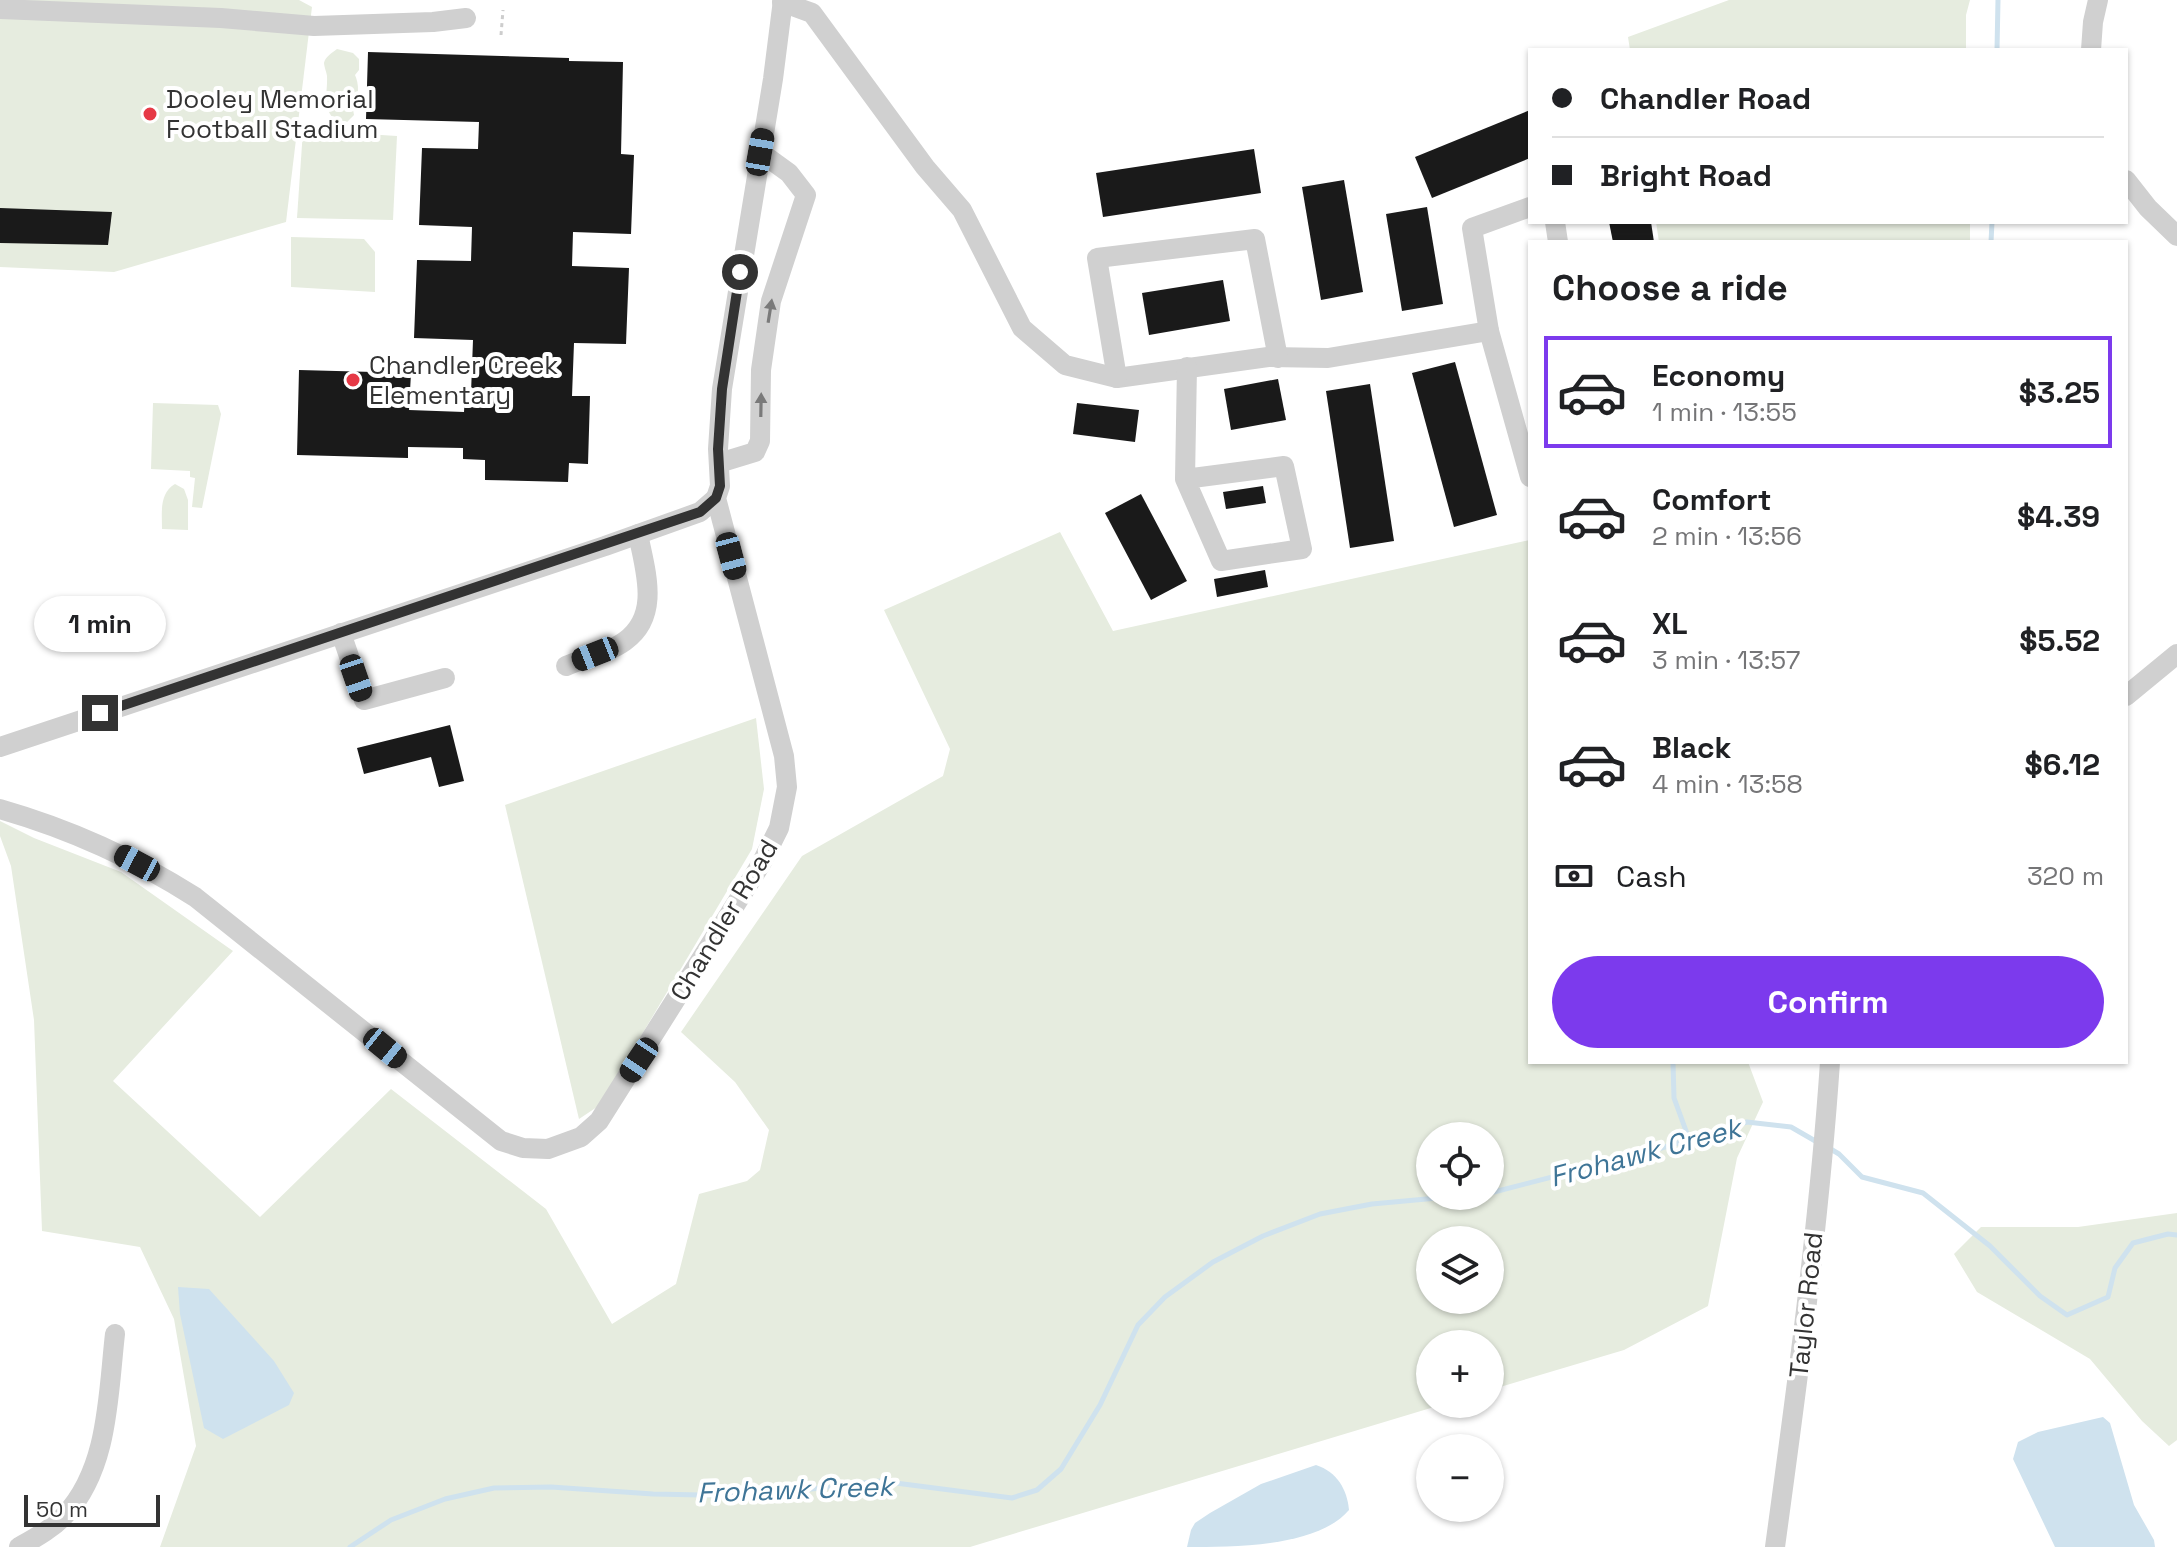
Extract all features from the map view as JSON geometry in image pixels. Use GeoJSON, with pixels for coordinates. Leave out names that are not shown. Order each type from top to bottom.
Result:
{"type":"FeatureCollection","features":[{"type":"Feature","properties":{"kind":"street"},"geometry":{"type":"LineString","coordinates":[[2091,48],[2098,0]]}},
{"type":"Feature","properties":{"kind":"street"},"geometry":{"type":"LineString","coordinates":[[782,1],[812,13],[925,167],[962,210],[1022,328],[1065,365],[1117,378],[1278,358],[1328,358],[1489,331]]}},
{"type":"Feature","properties":{"kind":"street","name":"Chandler Road"},"geometry":{"type":"LineString","coordinates":[[0,809],[111,849],[195,897],[501,1141],[535,1150],[570,1143],[589,1132],[639,1060],[761,864],[774,841],[785,803],[784,756],[716,498],[720,486],[719,420],[725,365],[782,1]]}},
{"type":"Feature","properties":{"kind":"street"},"geometry":{"type":"LineString","coordinates":[[0,9],[221,18],[314,26],[466,18]]}},
{"type":"Feature","properties":{"kind":"street"},"geometry":{"type":"LineString","coordinates":[[719,463],[755,452],[760,441],[761,370],[771,301],[806,195],[789,173],[760,152]]}},
{"type":"Feature","properties":{"kind":"street"},"geometry":{"type":"LineString","coordinates":[[2128,183],[2148,208],[2177,236]]}},
{"type":"Feature","properties":{"kind":"street"},"geometry":{"type":"LineString","coordinates":[[1528,208],[1472,228],[1489,331],[1528,470]]}},
{"type":"Feature","properties":{"kind":"street"},"geometry":{"type":"LineString","coordinates":[[1117,378],[1097,258],[1255,239],[1278,358]]}},
{"type":"Feature","properties":{"kind":"street"},"geometry":{"type":"LineString","coordinates":[[725,365],[761,370]]}},
{"type":"Feature","properties":{"kind":"street"},"geometry":{"type":"LineString","coordinates":[[1185,479],[1284,466],[1302,549],[1221,561],[1185,479],[1187,367]]}},
{"type":"Feature","properties":{"kind":"street"},"geometry":{"type":"LineString","coordinates":[[0,747],[638,534],[700,512],[716,498]]}},
{"type":"Feature","properties":{"kind":"street"},"geometry":{"type":"LineString","coordinates":[[566,666],[623,643],[637,631],[649,597],[638,534]]}},
{"type":"Feature","properties":{"kind":"street"},"geometry":{"type":"LineString","coordinates":[[341,633],[364,700],[445,678]]}},
{"type":"Feature","properties":{"kind":"street"},"geometry":{"type":"LineString","coordinates":[[2128,694],[2177,654]]}},
{"type":"Feature","properties":{"kind":"street","name":"Taylor Road"},"geometry":{"type":"LineString","coordinates":[[1775,1547],[1797,1389],[1830,1064]]}},
{"type":"Feature","properties":{"kind":"street"},"geometry":{"type":"LineString","coordinates":[[19,1547],[65,1516],[92,1472],[106,1417],[115,1334]]}},
{"type":"Feature","properties":{"kind":"path"},"geometry":{"type":"LineString","coordinates":[[501,35],[503,10]]}},
{"type":"Feature","properties":{"kind":"shaded area","name":"Dooley Memorial Football Stadium"},"geometry":{"type":"Polygon","coordinates":[[[0,0],[299,0],[312,7],[286,222],[114,272],[0,267],[0,0]]]}},
{"type":"Feature","properties":{"kind":"shaded area"},"geometry":{"type":"Polygon","coordinates":[[[1729,0],[1970,0],[1966,15],[1966,48],[1630,48],[1628,37],[1729,0]]]}},
{"type":"Feature","properties":{"kind":"shaded area"},"geometry":{"type":"Polygon","coordinates":[[[337,49],[353,53],[359,59],[359,70],[355,75],[358,94],[352,104],[354,115],[347,122],[339,124],[327,107],[324,63],[337,49]]]}},
{"type":"Feature","properties":{"kind":"shaded area"},"geometry":{"type":"Polygon","coordinates":[[[303,130],[397,136],[393,220],[297,218],[303,130]]]}},
{"type":"Feature","properties":{"kind":"shaded area"},"geometry":{"type":"Polygon","coordinates":[[[1656,224],[1970,224],[1970,240],[1659,240],[1656,224]]]}},
{"type":"Feature","properties":{"kind":"shaded area"},"geometry":{"type":"Polygon","coordinates":[[[291,237],[364,239],[375,252],[375,292],[291,287],[291,237]]]}},
{"type":"Feature","properties":{"kind":"shaded area"},"geometry":{"type":"Polygon","coordinates":[[[153,403],[218,405],[221,414],[202,508],[192,507],[195,478],[190,477],[190,471],[151,469],[153,403]]]}},
{"type":"Feature","properties":{"kind":"shaded area"},"geometry":{"type":"Polygon","coordinates":[[[175,484],[184,489],[188,500],[188,530],[162,529],[164,498],[175,484]]]}},
{"type":"Feature","properties":{"kind":"shaded area"},"geometry":{"type":"Polygon","coordinates":[[[1060,532],[1113,631],[1528,540],[1528,1064],[1749,1064],[1763,1102],[1737,1158],[1708,1306],[1624,1350],[1504,1386],[1504,1330],[1416,1330],[1416,1412],[970,1547],[160,1547],[196,1446],[174,1319],[140,1247],[42,1231],[34,1020],[11,866],[0,836],[0,821],[34,838],[121,872],[233,951],[113,1081],[260,1217],[391,1089],[546,1209],[612,1324],[676,1284],[699,1194],[747,1181],[760,1170],[769,1130],[735,1082],[681,1032],[802,856],[943,776],[950,749],[884,610],[1060,532]]]}},
{"type":"Feature","properties":{"kind":"shaded area"},"geometry":{"type":"Polygon","coordinates":[[[756,718],[764,789],[752,849],[600,1105],[579,1119],[505,805],[756,718]]]}},
{"type":"Feature","properties":{"kind":"shaded area"},"geometry":{"type":"Polygon","coordinates":[[[2177,1213],[2177,1440],[2169,1446],[2142,1421],[2090,1359],[1977,1292],[1954,1254],[1981,1227],[2078,1227],[2177,1213]]]}},
{"type":"Feature","properties":{"kind":"water"},"geometry":{"type":"Polygon","coordinates":[[[178,1287],[209,1289],[274,1361],[294,1393],[289,1405],[223,1439],[204,1428],[180,1314],[178,1287]]]}},
{"type":"Feature","properties":{"kind":"water"},"geometry":{"type":"Polygon","coordinates":[[[2103,1417],[2110,1423],[2134,1505],[2155,1547],[2055,1547],[2013,1459],[2018,1442],[2038,1432],[2103,1417]]]}},
{"type":"Feature","properties":{"kind":"water"},"geometry":{"type":"Polygon","coordinates":[[[1316,1465],[1340,1482],[1346,1495],[1349,1510],[1335,1522],[1297,1538],[1274,1542],[1187,1547],[1195,1523],[1210,1513],[1261,1484],[1316,1465]]]}},
{"type":"Feature","properties":{"kind":"building"},"geometry":{"type":"Polygon","coordinates":[[[368,52],[623,62],[621,154],[634,155],[631,234],[573,232],[572,266],[629,268],[626,344],[574,343],[572,396],[590,396],[588,464],[569,463],[568,482],[485,480],[485,460],[463,459],[463,448],[408,447],[408,458],[297,455],[299,370],[411,373],[409,410],[464,412],[465,393],[471,393],[473,340],[414,338],[417,260],[471,261],[472,227],[419,225],[422,148],[478,149],[479,122],[366,119],[368,52]]]}},
{"type":"Feature","properties":{"kind":"building"},"geometry":{"type":"Polygon","coordinates":[[[1528,111],[1528,159],[1432,198],[1415,157],[1528,111]]]}},
{"type":"Feature","properties":{"kind":"building"},"geometry":{"type":"Polygon","coordinates":[[[1254,149],[1261,193],[1103,217],[1096,173],[1254,149]]]}},
{"type":"Feature","properties":{"kind":"building"},"geometry":{"type":"Polygon","coordinates":[[[1344,180],[1363,292],[1321,300],[1302,187],[1344,180]]]}},
{"type":"Feature","properties":{"kind":"building"},"geometry":{"type":"Polygon","coordinates":[[[1427,207],[1443,304],[1402,311],[1386,214],[1427,207]]]}},
{"type":"Feature","properties":{"kind":"building"},"geometry":{"type":"Polygon","coordinates":[[[0,208],[112,212],[108,245],[0,243],[0,208]]]}},
{"type":"Feature","properties":{"kind":"building"},"geometry":{"type":"Polygon","coordinates":[[[1609,224],[1651,224],[1654,240],[1613,240],[1609,224]]]}},
{"type":"Feature","properties":{"kind":"building"},"geometry":{"type":"Polygon","coordinates":[[[1223,280],[1230,321],[1149,335],[1142,293],[1223,280]]]}},
{"type":"Feature","properties":{"kind":"building"},"geometry":{"type":"Polygon","coordinates":[[[1455,362],[1497,515],[1454,527],[1412,373],[1455,362]]]}},
{"type":"Feature","properties":{"kind":"building"},"geometry":{"type":"Polygon","coordinates":[[[1278,379],[1286,420],[1231,430],[1224,389],[1278,379]]]}},
{"type":"Feature","properties":{"kind":"building"},"geometry":{"type":"Polygon","coordinates":[[[1370,384],[1394,541],[1350,548],[1326,391],[1370,384]]]}},
{"type":"Feature","properties":{"kind":"building"},"geometry":{"type":"Polygon","coordinates":[[[1077,403],[1139,410],[1135,442],[1073,434],[1077,403]]]}},
{"type":"Feature","properties":{"kind":"building"},"geometry":{"type":"Polygon","coordinates":[[[1263,486],[1266,503],[1226,509],[1223,492],[1263,486]]]}},
{"type":"Feature","properties":{"kind":"building"},"geometry":{"type":"Polygon","coordinates":[[[1141,494],[1187,581],[1151,600],[1105,513],[1141,494]]]}},
{"type":"Feature","properties":{"kind":"building"},"geometry":{"type":"Polygon","coordinates":[[[1265,570],[1268,587],[1217,597],[1214,579],[1265,570]]]}},
{"type":"Feature","properties":{"kind":"building"},"geometry":{"type":"Polygon","coordinates":[[[450,725],[464,781],[439,787],[431,757],[364,774],[357,748],[450,725]]]}},
{"type":"Feature","properties":{"kind":"waterway"},"geometry":{"type":"LineString","coordinates":[[1997,48],[1998,0]]}},
{"type":"Feature","properties":{"kind":"waterway"},"geometry":{"type":"LineString","coordinates":[[1991,240],[1992,224]]}},
{"type":"Feature","properties":{"kind":"waterway"},"geometry":{"type":"LineString","coordinates":[[1673,1064],[1674,1098],[1689,1139]]}},
{"type":"Feature","properties":{"kind":"waterway","name":"Frohawk Creek"},"geometry":{"type":"LineString","coordinates":[[1504,1189],[1645,1153],[1747,1122],[1791,1127],[1817,1142]]}},
{"type":"Feature","properties":{"kind":"waterway","name":"Frohawk Creek"},"geometry":{"type":"LineString","coordinates":[[1829,1148],[1862,1177],[1923,1193],[1990,1246],[2040,1296],[2067,1315],[2108,1297],[2115,1268],[2133,1243],[2168,1234],[2177,1235]]}},
{"type":"Feature","properties":{"kind":"waterway","name":"Frohawk Creek"},"geometry":{"type":"LineString","coordinates":[[350,1547],[391,1520],[445,1499],[494,1488],[551,1487],[653,1494],[751,1496],[880,1481],[1012,1498],[1037,1490],[1061,1469],[1100,1405],[1138,1325],[1165,1297],[1213,1262],[1263,1236],[1320,1214],[1416,1200]]}},
{"type":"Feature","properties":{"kind":"place","name":"Dooley Memorial Football Stadium"},"geometry":{"type":"Point","coordinates":[150,114]}},
{"type":"Feature","properties":{"kind":"place","name":"Chandler Creek Elementary"},"geometry":{"type":"Point","coordinates":[353,380]}},
{"type":"Feature","properties":{"kind":"route"},"geometry":{"type":"LineString","coordinates":[[100,713],[700,512],[716,498],[720,486],[719,420],[740,272]]}}]}
